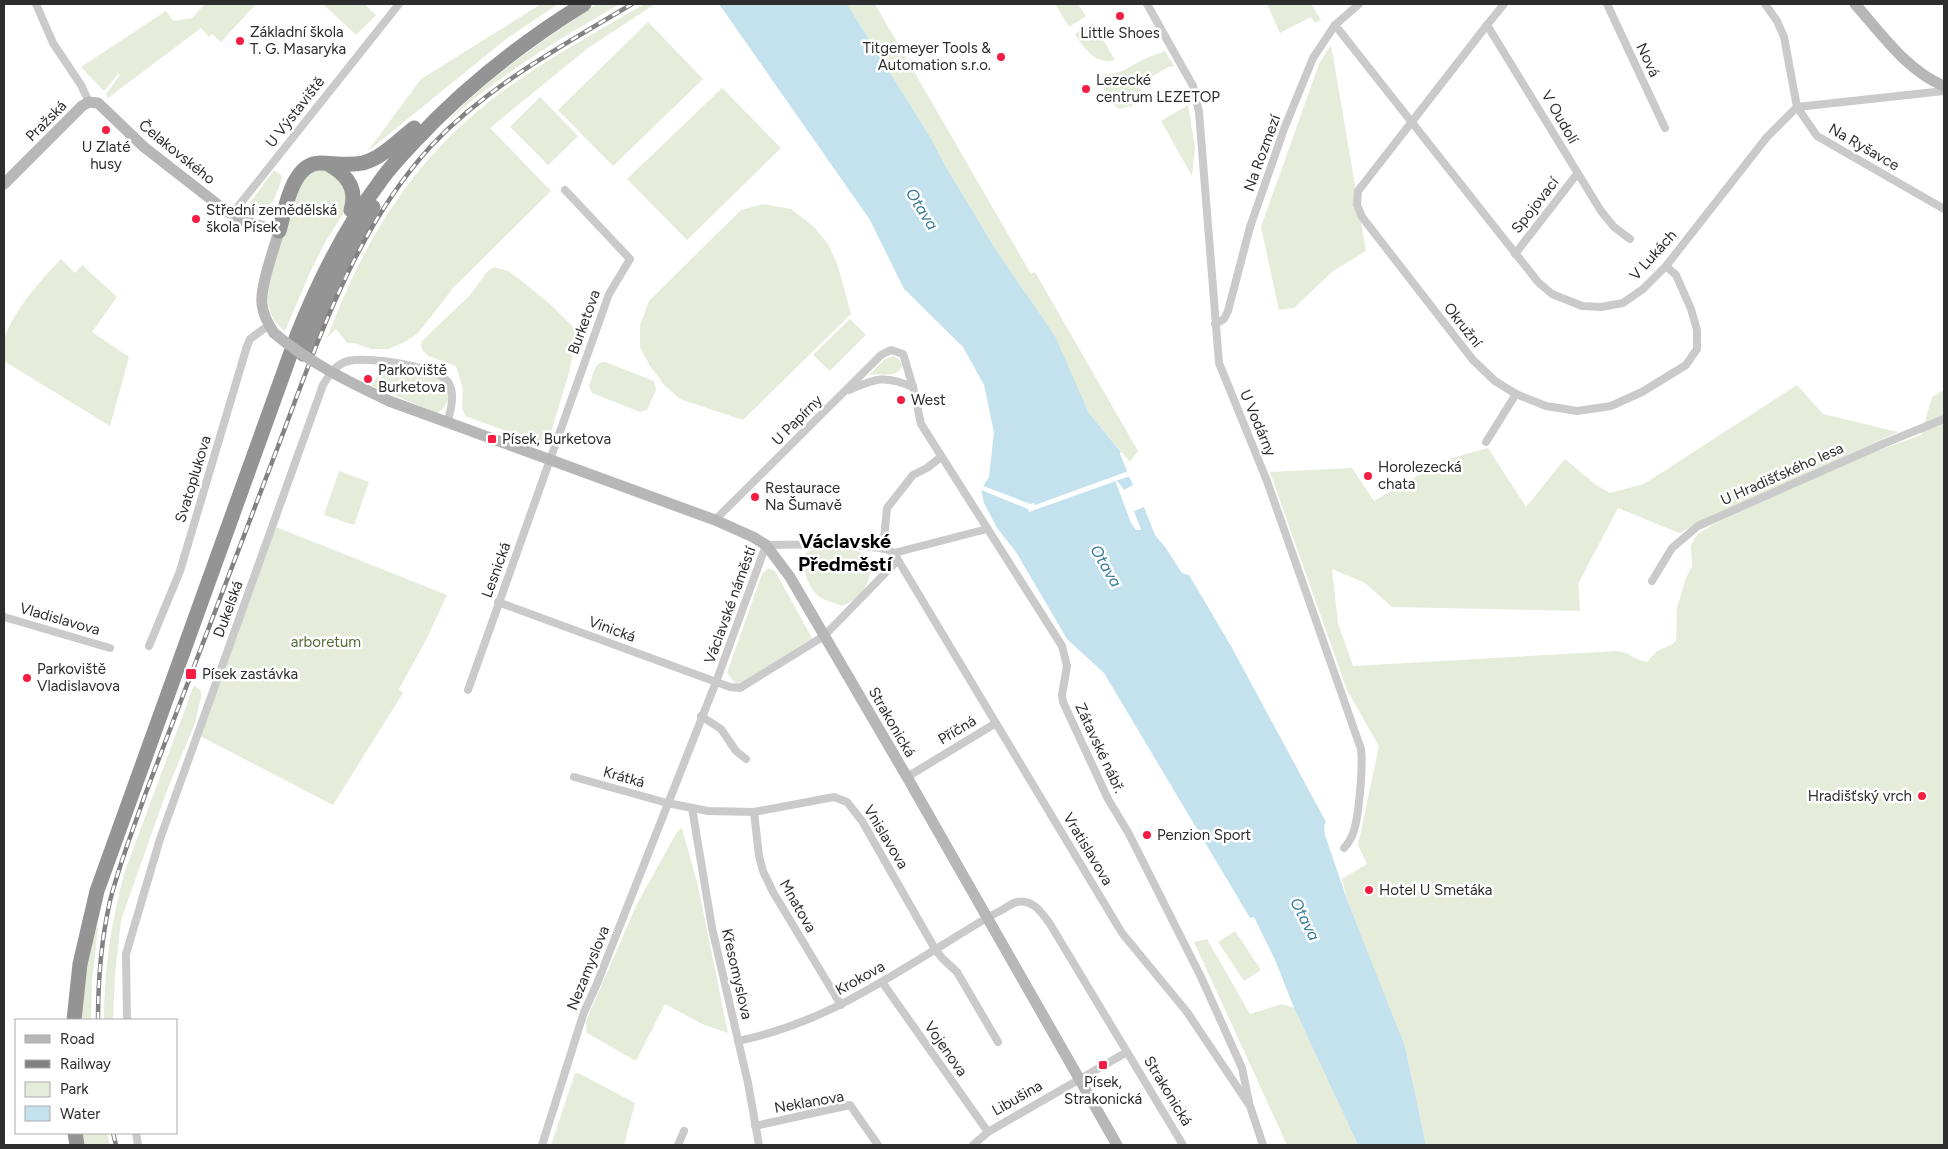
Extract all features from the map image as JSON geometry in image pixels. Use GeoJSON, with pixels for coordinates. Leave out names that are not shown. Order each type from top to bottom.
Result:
{"type":"FeatureCollection","features":[{"type":"Feature","properties":{"kind":"highway"},"geometry":{"type":"LineString","coordinates":[[74,1019],[80,964],[97,891],[301,324],[325,271],[357,215],[386,173],[451,91],[495,53],[567,4]]}},
{"type":"Feature","properties":{"kind":"highway"},"geometry":{"type":"LineString","coordinates":[[65,1019],[68,986],[76,938],[86,902],[132,765],[302,303],[318,269],[352,210],[389,158],[484,74],[523,44],[584,4]]}},
{"type":"Feature","properties":{"kind":"highway"},"geometry":{"type":"LineString","coordinates":[[279,231],[293,184],[299,174],[308,166],[317,163],[342,165],[364,163],[376,158],[418,131]]}},
{"type":"Feature","properties":{"kind":"highway"},"geometry":{"type":"LineString","coordinates":[[303,354],[336,275],[385,185],[418,131]]}},
{"type":"Feature","properties":{"kind":"highway"},"geometry":{"type":"LineString","coordinates":[[326,163],[338,169],[350,182],[353,195],[352,210]]}},
{"type":"Feature","properties":{"kind":"main road"},"geometry":{"type":"LineString","coordinates":[[1854,4],[1919,72],[1933,82],[1944,86]]}},
{"type":"Feature","properties":{"kind":"main road","name":"Pražská"},"geometry":{"type":"LineString","coordinates":[[4,184],[82,106],[89,102]]}},
{"type":"Feature","properties":{"kind":"main road","name":"Čelakovského"},"geometry":{"type":"LineString","coordinates":[[89,102],[96,102],[100,105],[144,147],[232,214],[251,223],[279,231]]}},
{"type":"Feature","properties":{"kind":"main road"},"geometry":{"type":"LineString","coordinates":[[279,231],[264,287],[262,302],[271,329],[303,354],[348,381],[389,401],[714,520],[753,537],[766,545]]}},
{"type":"Feature","properties":{"kind":"main road","name":"Strakonická"},"geometry":{"type":"LineString","coordinates":[[766,545],[790,577],[907,777],[1117,1145]]}},
{"type":"Feature","properties":{"kind":"street"},"geometry":{"type":"LineString","coordinates":[[36,4],[53,43],[81,85],[89,102]]}},
{"type":"Feature","properties":{"kind":"street","name":"U Vodárny"},"geometry":{"type":"LineString","coordinates":[[1147,4],[1193,86],[1199,112],[1218,363],[1267,481],[1361,749],[1362,766],[1355,822],[1352,837],[1344,848]]}},
{"type":"Feature","properties":{"kind":"street","name":"Na Rozmezí"},"geometry":{"type":"LineString","coordinates":[[1215,324],[1224,318],[1228,311],[1250,227],[1288,120],[1313,58],[1335,25],[1359,4]]}},
{"type":"Feature","properties":{"kind":"street"},"geometry":{"type":"LineString","coordinates":[[1487,25],[1504,4]]}},
{"type":"Feature","properties":{"kind":"street","name":"Nová"},"geometry":{"type":"LineString","coordinates":[[1607,4],[1665,128]]}},
{"type":"Feature","properties":{"kind":"street","name":"Na Ryšavce"},"geometry":{"type":"LineString","coordinates":[[1765,4],[1777,21],[1784,37],[1797,107],[1817,136],[1944,209]]}},
{"type":"Feature","properties":{"kind":"street","name":"U Výstaviště"},"geometry":{"type":"LineString","coordinates":[[232,214],[395,5]]}},
{"type":"Feature","properties":{"kind":"street","name":"V Lukách"},"geometry":{"type":"LineString","coordinates":[[1335,25],[1538,282],[1552,294],[1582,306],[1601,307],[1622,303],[1643,289],[1666,266],[1766,137],[1797,107]]}},
{"type":"Feature","properties":{"kind":"street","name":"Okružní"},"geometry":{"type":"LineString","coordinates":[[1487,25],[1358,191],[1357,205],[1362,217],[1473,360],[1495,381],[1516,394],[1546,406],[1577,412],[1611,406],[1634,396],[1686,365],[1697,349],[1697,330],[1683,288],[1676,275],[1666,266]]}},
{"type":"Feature","properties":{"kind":"street","name":"V Oudolí"},"geometry":{"type":"LineString","coordinates":[[1487,25],[1601,211],[1614,227],[1630,239]]}},
{"type":"Feature","properties":{"kind":"street"},"geometry":{"type":"LineString","coordinates":[[1797,107],[1944,91]]}},
{"type":"Feature","properties":{"kind":"street","name":"Spojovací"},"geometry":{"type":"LineString","coordinates":[[1515,254],[1577,174]]}},
{"type":"Feature","properties":{"kind":"street","name":"Burketova"},"geometry":{"type":"LineString","coordinates":[[550,459],[609,294],[630,260],[564,190]]}},
{"type":"Feature","properties":{"kind":"street","name":"Svatoplukova"},"geometry":{"type":"LineString","coordinates":[[149,646],[180,571],[247,346],[250,339],[271,329]]}},
{"type":"Feature","properties":{"kind":"street","name":"U Papírny"},"geometry":{"type":"LineString","coordinates":[[714,520],[882,354],[891,350],[903,354]]}},
{"type":"Feature","properties":{"kind":"street","name":"Zátavské nábř."},"geometry":{"type":"LineString","coordinates":[[903,354],[921,424],[1062,646],[1067,666],[1062,695],[1064,702],[1108,799],[1129,834],[1201,976],[1242,1068],[1250,1106]]}},
{"type":"Feature","properties":{"kind":"street","name":"Dukelská"},"geometry":{"type":"LineString","coordinates":[[127,1019],[126,954],[160,839],[323,385],[328,376],[341,364],[362,359],[395,362],[441,375],[448,381],[452,390],[452,400],[446,423]]}},
{"type":"Feature","properties":{"kind":"street"},"geometry":{"type":"LineString","coordinates":[[845,392],[880,378],[896,380],[913,387]]}},
{"type":"Feature","properties":{"kind":"street"},"geometry":{"type":"LineString","coordinates":[[1486,442],[1516,394]]}},
{"type":"Feature","properties":{"kind":"street","name":"U Hradišťského lesa"},"geometry":{"type":"LineString","coordinates":[[1652,581],[1672,548],[1698,526],[1885,443],[1944,419]]}},
{"type":"Feature","properties":{"kind":"street"},"geometry":{"type":"LineString","coordinates":[[884,549],[887,508],[913,475],[927,468],[941,457]]}},
{"type":"Feature","properties":{"kind":"street","name":"Lesnická"},"geometry":{"type":"LineString","coordinates":[[468,690],[550,459]]}},
{"type":"Feature","properties":{"kind":"street"},"geometry":{"type":"LineString","coordinates":[[896,556],[987,529]]}},
{"type":"Feature","properties":{"kind":"street","name":"Václavské náměstí"},"geometry":{"type":"LineString","coordinates":[[667,803],[716,682],[766,545],[853,545],[884,549],[896,556],[824,636],[746,686],[735,688],[716,682]]}},
{"type":"Feature","properties":{"kind":"street","name":"Vratislavova"},"geometry":{"type":"LineString","coordinates":[[896,556],[1122,933],[1187,1012],[1250,1106],[1263,1145]]}},
{"type":"Feature","properties":{"kind":"street","name":"Vinická"},"geometry":{"type":"LineString","coordinates":[[498,602],[716,682]]}},
{"type":"Feature","properties":{"kind":"street","name":"Vladislavova"},"geometry":{"type":"LineString","coordinates":[[4,617],[110,648]]}},
{"type":"Feature","properties":{"kind":"street"},"geometry":{"type":"LineString","coordinates":[[701,716],[721,730],[736,751],[746,759]]}},
{"type":"Feature","properties":{"kind":"street","name":"Příčná"},"geometry":{"type":"LineString","coordinates":[[907,777],[996,723]]}},
{"type":"Feature","properties":{"kind":"street","name":"Krátká"},"geometry":{"type":"LineString","coordinates":[[574,777],[667,803]]}},
{"type":"Feature","properties":{"kind":"street","name":"Vnislavova"},"geometry":{"type":"LineString","coordinates":[[667,803],[708,811],[754,812],[834,796],[847,802],[862,821],[935,949],[957,972],[998,1042]]}},
{"type":"Feature","properties":{"kind":"street","name":"Nezamyslova"},"geometry":{"type":"LineString","coordinates":[[542,1145],[584,1012],[667,803]]}},
{"type":"Feature","properties":{"kind":"street","name":"Křesomyslova"},"geometry":{"type":"LineString","coordinates":[[692,808],[712,928],[759,1145]]}},
{"type":"Feature","properties":{"kind":"street","name":"Mnatova"},"geometry":{"type":"LineString","coordinates":[[754,812],[759,856],[763,871],[773,892],[841,1005]]}},
{"type":"Feature","properties":{"kind":"street","name":"Strakonická"},"geometry":{"type":"LineString","coordinates":[[987,918],[1016,902],[1027,902],[1040,909],[1184,1145]]}},
{"type":"Feature","properties":{"kind":"street","name":"Krokova"},"geometry":{"type":"LineString","coordinates":[[738,1041],[787,1029],[811,1020],[882,982],[987,918]]}},
{"type":"Feature","properties":{"kind":"street","name":"Vojenova"},"geometry":{"type":"LineString","coordinates":[[882,982],[988,1132]]}},
{"type":"Feature","properties":{"kind":"street","name":"Strakonická"},"geometry":{"type":"LineString","coordinates":[[1078,1079],[1127,1052]]}},
{"type":"Feature","properties":{"kind":"street","name":"Libušina"},"geometry":{"type":"LineString","coordinates":[[973,1145],[988,1132],[1078,1079]]}},
{"type":"Feature","properties":{"kind":"street","name":"Neklanova"},"geometry":{"type":"LineString","coordinates":[[756,1126],[850,1106],[878,1145]]}},
{"type":"Feature","properties":{"kind":"street"},"geometry":{"type":"LineString","coordinates":[[678,1145],[684,1131]]}},
{"type":"Feature","properties":{"kind":"green space"},"geometry":{"type":"Polygon","coordinates":[[[205,4],[256,4],[221,42],[212,34],[209,37],[201,28],[108,98],[106,94],[120,75],[118,74],[104,91],[81,67],[166,11],[173,21],[192,18],[205,4]]]}},
{"type":"Feature","properties":{"kind":"green space"},"geometry":{"type":"Polygon","coordinates":[[[323,4],[364,4],[376,15],[356,35],[323,4]]]}},
{"type":"Feature","properties":{"kind":"green space"},"geometry":{"type":"Polygon","coordinates":[[[541,4],[558,4],[506,39],[367,152],[421,79],[541,4]]]}},
{"type":"Feature","properties":{"kind":"green space"},"geometry":{"type":"Polygon","coordinates":[[[597,4],[620,4],[552,44],[509,73],[448,121],[500,73],[538,44],[597,4]]]}},
{"type":"Feature","properties":{"kind":"green space"},"geometry":{"type":"Polygon","coordinates":[[[644,4],[655,4],[588,48],[490,128],[551,191],[454,287],[418,333],[403,343],[388,349],[371,349],[354,343],[347,343],[336,329],[327,338],[342,301],[375,234],[417,173],[441,145],[468,119],[516,82],[552,58],[644,4]]]}},
{"type":"Feature","properties":{"kind":"green space"},"geometry":{"type":"Polygon","coordinates":[[[847,4],[875,4],[1031,274],[1035,272],[1138,451],[1130,462],[1089,413],[1055,337],[998,253],[929,135],[847,4]]]}},
{"type":"Feature","properties":{"kind":"green space"},"geometry":{"type":"Polygon","coordinates":[[[1055,4],[1078,4],[1086,16],[1069,27],[1055,4]]]}},
{"type":"Feature","properties":{"kind":"green space"},"geometry":{"type":"Polygon","coordinates":[[[1267,4],[1311,4],[1321,20],[1315,23],[1311,17],[1280,33],[1267,4]]]}},
{"type":"Feature","properties":{"kind":"green space"},"geometry":{"type":"Polygon","coordinates":[[[648,22],[703,79],[613,166],[558,110],[648,22]]]}},
{"type":"Feature","properties":{"kind":"green space"},"geometry":{"type":"Polygon","coordinates":[[[1093,23],[1115,60],[1108,61],[1096,58],[1086,50],[1075,34],[1093,23]]]}},
{"type":"Feature","properties":{"kind":"green space"},"geometry":{"type":"Polygon","coordinates":[[[1331,45],[1355,185],[1353,207],[1361,222],[1366,251],[1333,271],[1294,308],[1279,310],[1261,227],[1319,64],[1331,45]]]}},
{"type":"Feature","properties":{"kind":"green space"},"geometry":{"type":"Polygon","coordinates":[[[1165,51],[1174,66],[1168,67],[1138,85],[1141,92],[1132,97],[1134,103],[1132,106],[1119,109],[1113,104],[1099,80],[1105,74],[1115,74],[1165,51]]]}},
{"type":"Feature","properties":{"kind":"green space"},"geometry":{"type":"Polygon","coordinates":[[[722,88],[781,148],[687,240],[627,179],[722,88]]]}},
{"type":"Feature","properties":{"kind":"green space"},"geometry":{"type":"Polygon","coordinates":[[[540,97],[578,136],[548,165],[510,127],[540,97]]]}},
{"type":"Feature","properties":{"kind":"green space"},"geometry":{"type":"Polygon","coordinates":[[[1188,105],[1195,148],[1192,176],[1161,121],[1188,105]]]}},
{"type":"Feature","properties":{"kind":"green space"},"geometry":{"type":"Polygon","coordinates":[[[274,170],[282,176],[270,205],[260,213],[243,212],[243,208],[246,208],[274,170]]]}},
{"type":"Feature","properties":{"kind":"green space"},"geometry":{"type":"Polygon","coordinates":[[[318,170],[328,170],[344,182],[347,208],[326,241],[311,270],[285,331],[275,321],[270,312],[269,287],[295,195],[307,174],[318,170]]]}},
{"type":"Feature","properties":{"kind":"green space"},"geometry":{"type":"Polygon","coordinates":[[[764,204],[791,209],[814,227],[828,244],[837,263],[851,314],[743,420],[680,399],[664,385],[650,366],[640,347],[640,325],[649,301],[741,210],[764,204]]]}},
{"type":"Feature","properties":{"kind":"green space"},"geometry":{"type":"Polygon","coordinates":[[[61,259],[75,273],[82,265],[117,297],[92,332],[129,357],[110,426],[4,361],[4,340],[15,316],[37,286],[61,259]]]}},
{"type":"Feature","properties":{"kind":"green space"},"geometry":{"type":"Polygon","coordinates":[[[494,267],[508,271],[518,278],[551,305],[576,330],[569,373],[550,435],[545,443],[465,416],[462,407],[463,390],[457,369],[454,365],[428,356],[421,346],[422,341],[470,295],[487,272],[494,267]]]}},
{"type":"Feature","properties":{"kind":"green space"},"geometry":{"type":"Polygon","coordinates":[[[850,319],[866,335],[830,371],[813,355],[850,319]]]}},
{"type":"Feature","properties":{"kind":"green space"},"geometry":{"type":"Polygon","coordinates":[[[893,356],[899,359],[902,366],[896,373],[869,375],[884,360],[893,356]]]}},
{"type":"Feature","properties":{"kind":"green space"},"geometry":{"type":"Polygon","coordinates":[[[605,362],[654,381],[656,390],[647,410],[640,412],[592,393],[589,386],[595,368],[599,363],[605,362]]]}},
{"type":"Feature","properties":{"kind":"green space"},"geometry":{"type":"Polygon","coordinates":[[[382,366],[382,369],[390,366],[408,369],[439,379],[448,389],[447,403],[437,413],[372,386],[382,366]]]}},
{"type":"Feature","properties":{"kind":"green space"},"geometry":{"type":"Polygon","coordinates":[[[1797,385],[1823,414],[1898,432],[1679,533],[1618,508],[1578,584],[1580,611],[1392,607],[1365,583],[1332,569],[1338,623],[1353,666],[1618,651],[1647,662],[1657,651],[1673,644],[1676,640],[1677,608],[1686,578],[1692,566],[1691,546],[1698,534],[1716,523],[1863,456],[1921,435],[1932,397],[1944,390],[1944,1145],[1426,1145],[1405,1046],[1348,902],[1342,879],[1367,864],[1358,845],[1379,746],[1347,690],[1270,472],[1352,468],[1374,501],[1445,460],[1488,448],[1526,507],[1565,459],[1595,484],[1610,493],[1644,484],[1797,385]]]}},
{"type":"Feature","properties":{"kind":"green space"},"geometry":{"type":"Polygon","coordinates":[[[339,471],[369,482],[354,525],[324,515],[339,471]]]}},
{"type":"Feature","properties":{"kind":"green space","name":"arboretum"},"geometry":{"type":"Polygon","coordinates":[[[276,527],[447,595],[426,640],[399,689],[403,693],[333,805],[200,736],[276,527]]]}},
{"type":"Feature","properties":{"kind":"green space"},"geometry":{"type":"Polygon","coordinates":[[[841,547],[863,554],[867,559],[870,571],[867,584],[860,595],[841,606],[816,594],[807,580],[804,563],[806,553],[816,548],[841,547]]]}},
{"type":"Feature","properties":{"kind":"green space"},"geometry":{"type":"Polygon","coordinates":[[[768,568],[775,571],[812,638],[738,686],[727,673],[762,574],[768,568]]]}},
{"type":"Feature","properties":{"kind":"green space"},"geometry":{"type":"Polygon","coordinates":[[[194,685],[201,691],[195,723],[166,793],[121,920],[113,1019],[104,1019],[105,983],[109,947],[115,910],[124,874],[194,685]]]}},
{"type":"Feature","properties":{"kind":"green space"},"geometry":{"type":"Polygon","coordinates":[[[682,828],[698,886],[728,1033],[702,1024],[665,1004],[636,1061],[587,1033],[586,1021],[637,904],[677,832],[682,828]]]}},
{"type":"Feature","properties":{"kind":"green space"},"geometry":{"type":"Polygon","coordinates":[[[94,924],[98,929],[92,981],[91,1019],[80,1019],[82,991],[94,924]]]}},
{"type":"Feature","properties":{"kind":"green space"},"geometry":{"type":"Polygon","coordinates":[[[1235,931],[1261,970],[1244,981],[1218,942],[1235,931]]]}},
{"type":"Feature","properties":{"kind":"green space"},"geometry":{"type":"Polygon","coordinates":[[[1207,939],[1250,1014],[1282,1004],[1294,1008],[1358,1145],[1287,1145],[1194,942],[1207,939]]]}},
{"type":"Feature","properties":{"kind":"green space"},"geometry":{"type":"Polygon","coordinates":[[[575,1073],[635,1103],[624,1145],[551,1145],[575,1073]]]}},
{"type":"Feature","properties":{"kind":"green space"},"geometry":{"type":"Polygon","coordinates":[[[81,1134],[107,1134],[110,1145],[82,1145],[81,1134]]]}},
{"type":"Feature","properties":{"kind":"water","name":"Otava"},"geometry":{"type":"Polygon","coordinates":[[[719,4],[847,4],[929,135],[998,253],[1055,336],[1089,413],[1121,452],[1120,454],[1133,485],[1124,490],[1115,480],[1131,523],[1136,530],[1141,530],[1134,511],[1144,507],[1155,535],[1182,573],[1189,575],[1231,646],[1326,822],[1324,826],[1325,835],[1348,902],[1405,1046],[1426,1145],[1358,1145],[1254,917],[1250,918],[1104,673],[1067,639],[1016,552],[997,528],[984,503],[981,489],[989,477],[994,432],[984,385],[963,347],[904,289],[870,220],[719,4]]]}},
{"type":"Feature","properties":{"kind":"pier"},"geometry":{"type":"Polygon","coordinates":[[[1129,469],[1132,477],[1127,477],[1029,512],[1028,509],[979,489],[981,485],[1030,504],[1034,503],[1035,505],[1126,472],[1129,469]]]}},
{"type":"Feature","properties":{"kind":"railway"},"geometry":{"type":"LineString","coordinates":[[98,1019],[99,975],[104,931],[110,901],[122,861],[145,795],[305,375],[338,293],[357,254],[379,216],[404,179],[432,145],[454,123],[527,68],[632,4]]}},
{"type":"Feature","properties":{"kind":"railway"},"geometry":{"type":"LineString","coordinates":[[113,1134],[116,1145]]}},
{"type":"Feature","properties":{"kind":"place","name":"Little Shoes"},"geometry":{"type":"Point","coordinates":[1120,16]}},
{"type":"Feature","properties":{"kind":"place","name":"Základní škola T. G. Masaryka"},"geometry":{"type":"Point","coordinates":[240,41]}},
{"type":"Feature","properties":{"kind":"place","name":"Titgemeyer Tools & Automation s.r.o."},"geometry":{"type":"Point","coordinates":[1001,57]}},
{"type":"Feature","properties":{"kind":"place","name":"Lezecké centrum LEZETOP"},"geometry":{"type":"Point","coordinates":[1086,89]}},
{"type":"Feature","properties":{"kind":"place","name":"U Zlaté husy"},"geometry":{"type":"Point","coordinates":[106,130]}},
{"type":"Feature","properties":{"kind":"place","name":"Střední zemědělská škola Písek"},"geometry":{"type":"Point","coordinates":[196,219]}},
{"type":"Feature","properties":{"kind":"place","name":"Parkoviště Burketova"},"geometry":{"type":"Point","coordinates":[368,379]}},
{"type":"Feature","properties":{"kind":"place","name":"West"},"geometry":{"type":"Point","coordinates":[901,400]}},
{"type":"Feature","properties":{"kind":"place","name":"Písek, Burketova"},"geometry":{"type":"Point","coordinates":[492,439]}},
{"type":"Feature","properties":{"kind":"place","name":"Horolezecká chata"},"geometry":{"type":"Point","coordinates":[1368,476]}},
{"type":"Feature","properties":{"kind":"place","name":"Restaurace Na Šumavě"},"geometry":{"type":"Point","coordinates":[755,497]}},
{"type":"Feature","properties":{"kind":"place","name":"Písek zastávka"},"geometry":{"type":"Point","coordinates":[191,674]}},
{"type":"Feature","properties":{"kind":"place","name":"Parkoviště Vladislavova"},"geometry":{"type":"Point","coordinates":[27,678]}},
{"type":"Feature","properties":{"kind":"place","name":"Hradišťský vrch"},"geometry":{"type":"Point","coordinates":[1922,796]}},
{"type":"Feature","properties":{"kind":"place","name":"Penzion Sport"},"geometry":{"type":"Point","coordinates":[1147,835]}},
{"type":"Feature","properties":{"kind":"place","name":"Hotel U Smetáka"},"geometry":{"type":"Point","coordinates":[1369,890]}},
{"type":"Feature","properties":{"kind":"place","name":"Písek, Strakonická"},"geometry":{"type":"Point","coordinates":[1103,1065]}},
{"type":"Feature","properties":{"kind":"district","name":"Václavské Předměstí"},"geometry":{"type":"Point","coordinates":[845,552]}}]}
